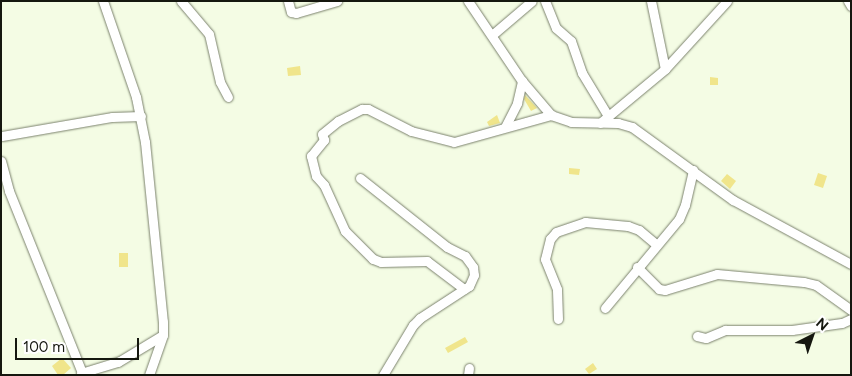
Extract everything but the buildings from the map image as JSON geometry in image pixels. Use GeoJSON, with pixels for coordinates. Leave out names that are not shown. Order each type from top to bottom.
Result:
{"type":"FeatureCollection","features":[{"type":"Feature","properties":{"kind":"street"},"geometry":{"type":"LineString","coordinates":[[103,1],[141,116],[163,335],[149,375]]}},
{"type":"Feature","properties":{"kind":"street"},"geometry":{"type":"LineString","coordinates":[[181,1],[209,34],[220,82],[228,97]]}},
{"type":"Feature","properties":{"kind":"street"},"geometry":{"type":"LineString","coordinates":[[288,1],[291,12],[296,14],[338,1]]}},
{"type":"Feature","properties":{"kind":"street"},"geometry":{"type":"LineString","coordinates":[[468,1],[522,81],[550,115],[570,122],[618,123],[632,127],[733,200],[851,264]]}},
{"type":"Feature","properties":{"kind":"street"},"geometry":{"type":"LineString","coordinates":[[492,34],[532,1]]}},
{"type":"Feature","properties":{"kind":"street"},"geometry":{"type":"LineString","coordinates":[[545,1],[556,28],[570,40],[582,73],[608,116]]}},
{"type":"Feature","properties":{"kind":"street"},"geometry":{"type":"LineString","coordinates":[[651,1],[666,69]]}},
{"type":"Feature","properties":{"kind":"street"},"geometry":{"type":"LineString","coordinates":[[600,123],[666,69],[727,1]]}},
{"type":"Feature","properties":{"kind":"street"},"geometry":{"type":"LineString","coordinates":[[848,1],[851,6]]}},
{"type":"Feature","properties":{"kind":"street"},"geometry":{"type":"LineString","coordinates":[[505,127],[517,103],[522,81]]}},
{"type":"Feature","properties":{"kind":"street"},"geometry":{"type":"LineString","coordinates":[[464,289],[426,260],[381,262],[373,259],[345,231],[324,185],[316,176],[311,156],[324,140],[322,134],[338,121],[362,109],[368,110],[411,131],[451,142],[461,141],[550,115]]}},
{"type":"Feature","properties":{"kind":"street"},"geometry":{"type":"LineString","coordinates":[[2,136],[112,117],[141,116]]}},
{"type":"Feature","properties":{"kind":"street"},"geometry":{"type":"LineString","coordinates":[[1,125],[1,141]]}},
{"type":"Feature","properties":{"kind":"street"},"geometry":{"type":"LineString","coordinates":[[1,161],[9,191],[82,374],[114,363],[163,335]]}},
{"type":"Feature","properties":{"kind":"street"},"geometry":{"type":"LineString","coordinates":[[605,308],[682,212],[692,170]]}},
{"type":"Feature","properties":{"kind":"street"},"geometry":{"type":"LineString","coordinates":[[360,178],[447,247],[469,261],[474,275],[469,286],[420,318],[413,325],[383,375]]}},
{"type":"Feature","properties":{"kind":"street"},"geometry":{"type":"LineString","coordinates":[[558,320],[558,289],[544,259],[550,239],[556,232],[585,222],[628,226],[639,230],[657,245]]}},
{"type":"Feature","properties":{"kind":"street"},"geometry":{"type":"LineString","coordinates":[[638,267],[659,289],[665,290],[718,274],[804,282],[816,285],[851,310]]}},
{"type":"Feature","properties":{"kind":"street"},"geometry":{"type":"LineString","coordinates":[[697,336],[706,338],[725,330],[792,330],[842,323],[851,319]]}}]}
